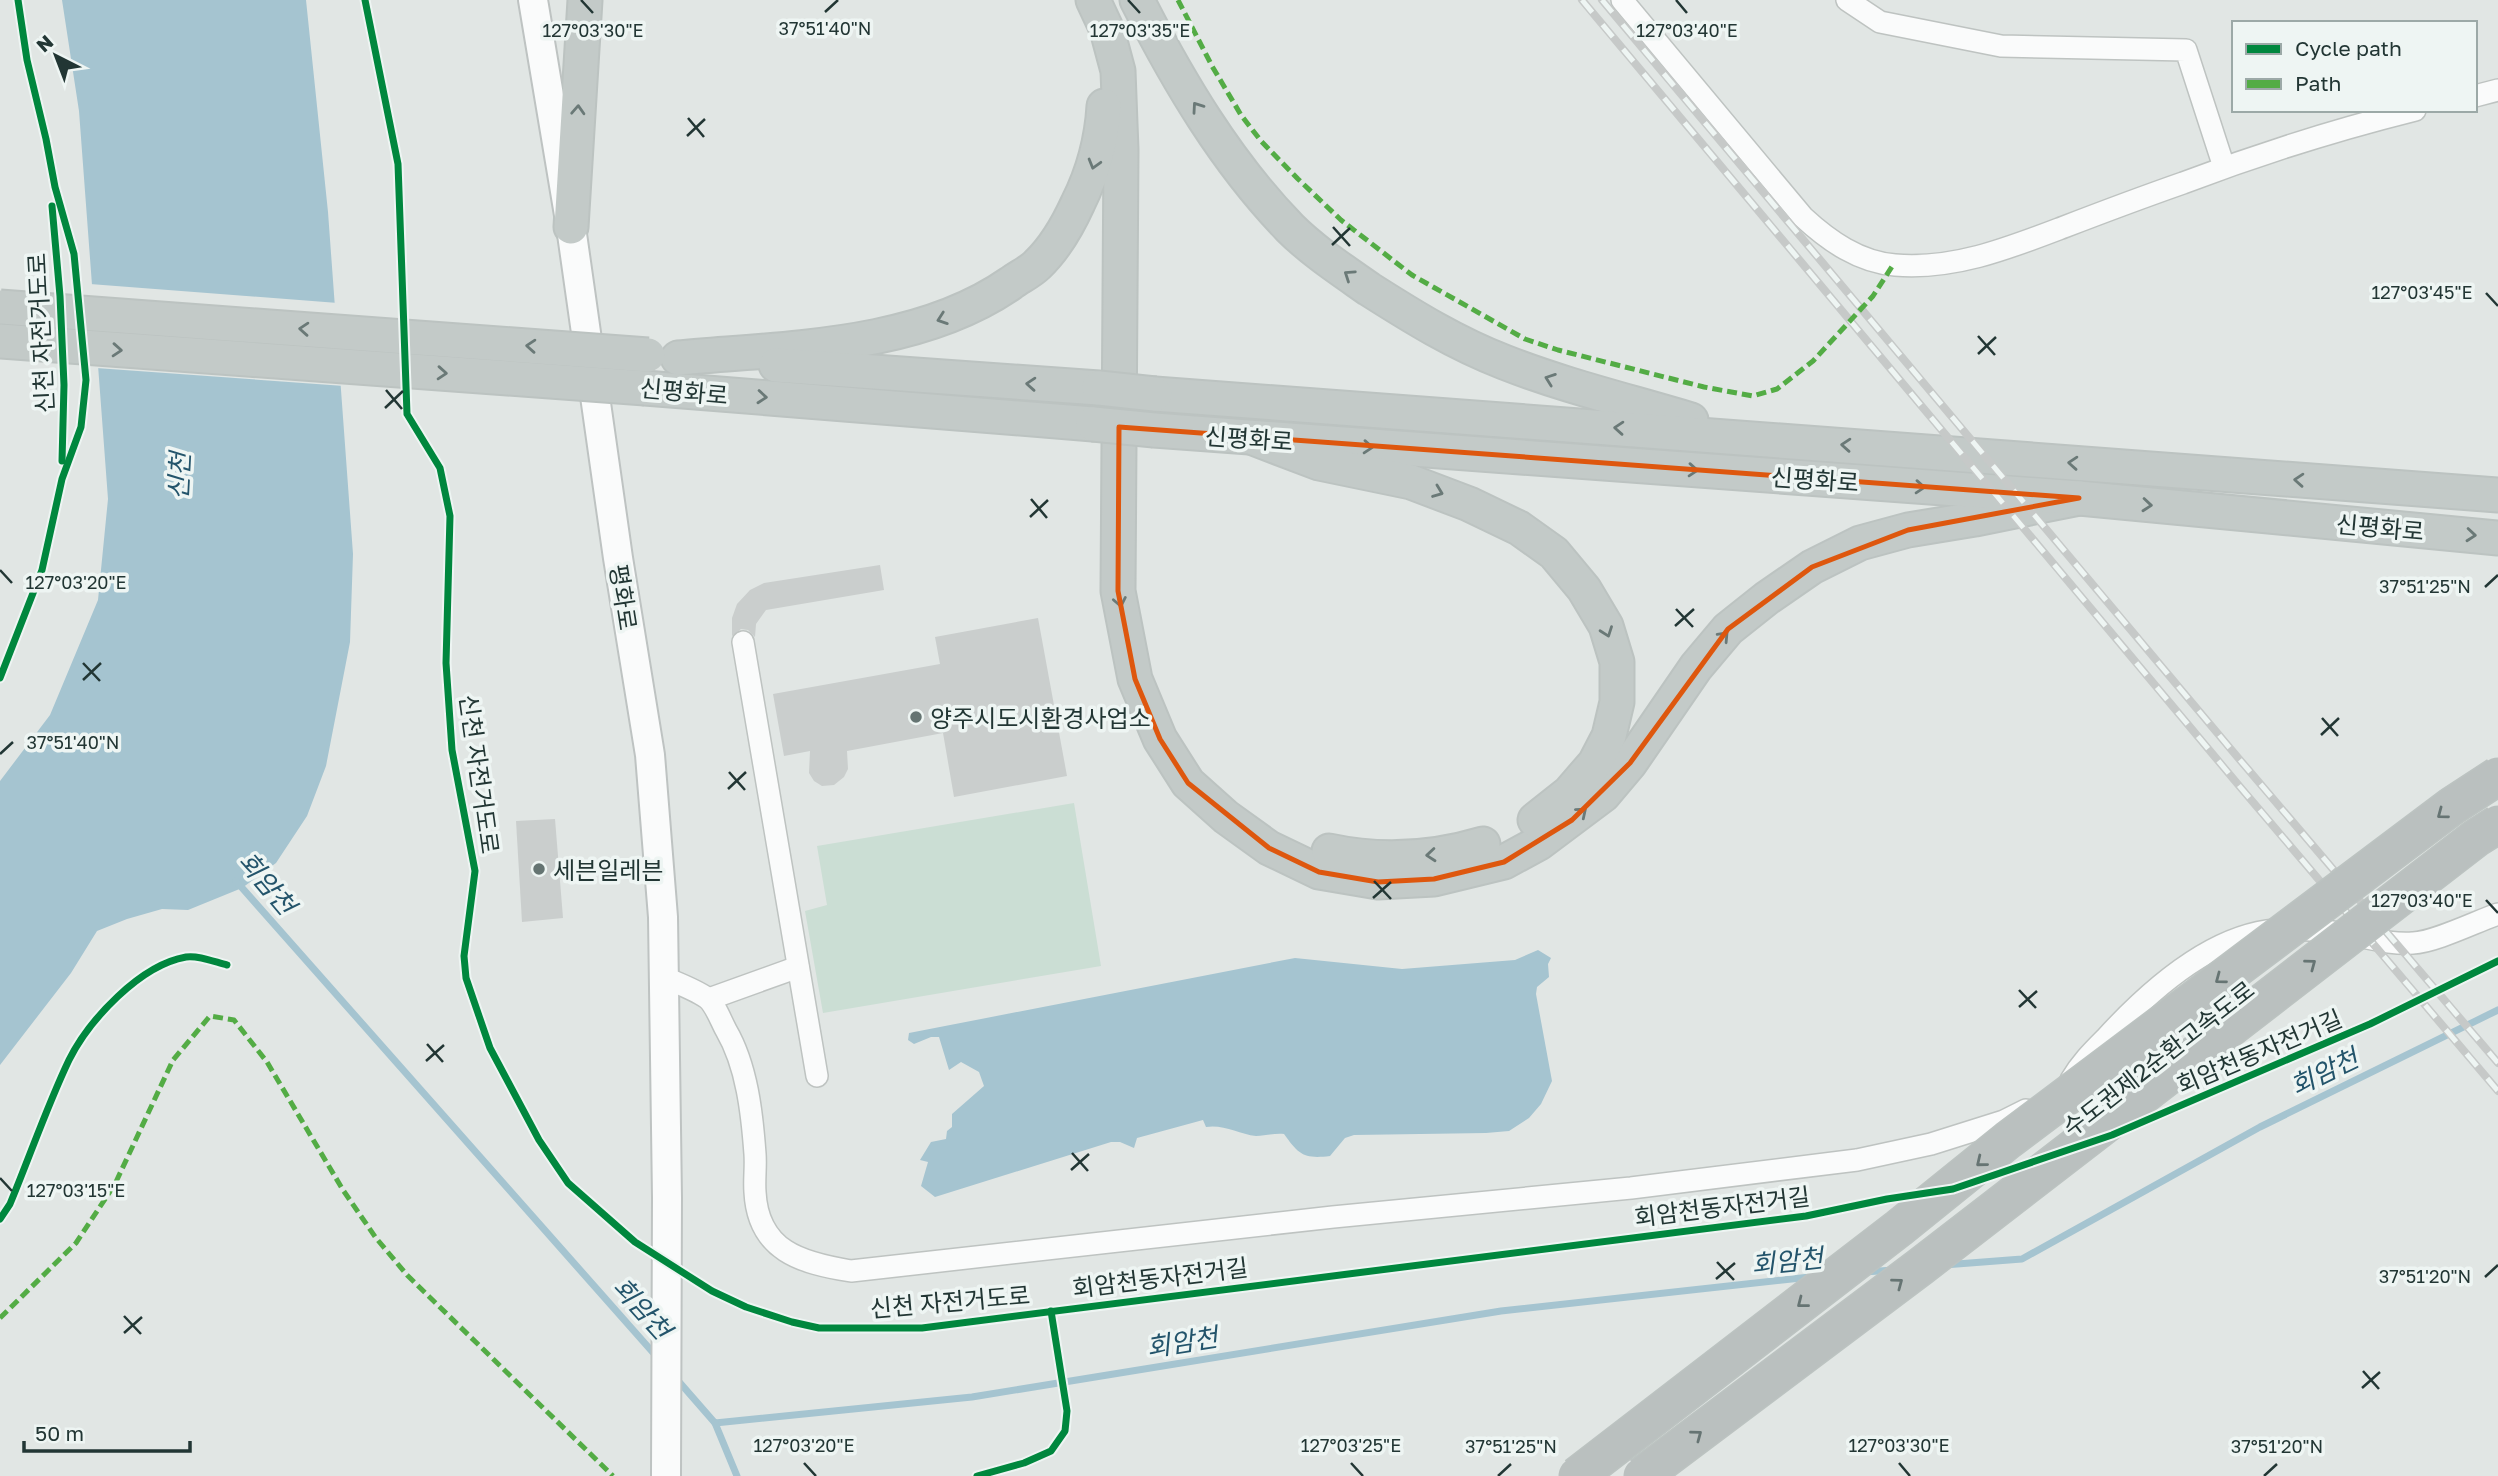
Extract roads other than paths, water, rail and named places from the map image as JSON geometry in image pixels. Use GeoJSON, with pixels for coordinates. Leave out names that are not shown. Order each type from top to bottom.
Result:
{"type":"FeatureCollection","features":[{"type":"Feature","properties":{"kind":"highway"},"geometry":{"type":"LineString","coordinates":[[571,227],[585,0]]}},
{"type":"Feature","properties":{"kind":"highway"},"geometry":{"type":"LineString","coordinates":[[663,357],[828,345],[941,320],[990,298],[1037,265],[1066,227],[1082,196],[1103,132],[1104,68],[1092,0]]}},
{"type":"Feature","properties":{"kind":"highway"},"geometry":{"type":"LineString","coordinates":[[1092,0],[1107,30],[1118,71],[1121,150],[1118,591],[1135,679],[1160,739],[1188,783],[1226,817],[1269,848],[1319,872],[1378,882],[1434,879],[1504,862],[1539,843],[1603,794],[1630,763],[1696,667],[1728,629],[1812,567],[1860,544],[1908,530],[2079,498]]}},
{"type":"Feature","properties":{"kind":"highway"},"geometry":{"type":"LineString","coordinates":[[1117,0],[1137,93],[1140,152],[1139,582],[1156,670],[1181,730],[1209,775],[1247,809],[1285,833],[1321,850],[1357,858],[1403,858],[1452,853],[1500,838],[1541,817],[1569,793],[1595,763],[1609,736],[1617,702],[1617,662],[1606,626],[1584,589],[1554,553],[1519,528],[1469,504],[1411,482],[1319,463],[1256,439]]}},
{"type":"Feature","properties":{"kind":"highway"},"geometry":{"type":"LineString","coordinates":[[1137,0],[1187,94],[1251,184],[1291,229],[1336,266],[1440,334],[1501,361],[1560,383],[1697,421],[1788,441]]}},
{"type":"Feature","properties":{"kind":"highway","name":"신평화로"},"geometry":{"type":"LineString","coordinates":[[0,307],[2498,495]]}},
{"type":"Feature","properties":{"kind":"highway","name":"신평화로"},"geometry":{"type":"LineString","coordinates":[[0,341],[645,388],[1256,439],[2079,498],[2498,538]]}},
{"type":"Feature","properties":{"kind":"highway","name":"수도권제2순환고속도로"},"geometry":{"type":"LineString","coordinates":[[1577,1476],[2157,1026],[2452,806],[2498,776]]}},
{"type":"Feature","properties":{"kind":"highway","name":"수도권제2순환고속도로"},"geometry":{"type":"LineString","coordinates":[[1642,1476],[1920,1267],[2454,855],[2498,824]]}},
{"type":"Feature","properties":{"kind":"main road","name":"평화로"},"geometry":{"type":"LineString","coordinates":[[533,0],[571,227],[618,558],[650,755],[660,872],[663,977],[667,1198],[666,1471]]}},
{"type":"Feature","properties":{"kind":"street"},"geometry":{"type":"LineString","coordinates":[[1622,0],[1803,217],[1825,237],[1860,257],[1893,265],[1931,265],[2002,250],[2224,167],[2336,129],[2407,112]]}},
{"type":"Feature","properties":{"kind":"street"},"geometry":{"type":"LineString","coordinates":[[1847,0],[1880,22],[2001,46],[2186,50],[2224,167]]}},
{"type":"Feature","properties":{"kind":"street"},"geometry":{"type":"LineString","coordinates":[[2477,95],[2498,90]]}},
{"type":"Feature","properties":{"kind":"street"},"geometry":{"type":"LineString","coordinates":[[743,642],[817,1076]]}},
{"type":"Feature","properties":{"kind":"street"},"geometry":{"type":"LineString","coordinates":[[663,977],[709,999],[735,1044],[748,1094],[755,1156],[755,1193],[763,1228],[774,1242],[795,1257],[851,1271],[1333,1217],[1631,1188],[1857,1160],[1919,1147],[2004,1121],[2056,1098],[2080,1066],[2130,1011],[2179,970],[2234,939],[2275,930],[2340,933],[2390,942],[2414,943],[2429,941],[2498,914]]}},
{"type":"Feature","properties":{"kind":"street"},"geometry":{"type":"LineString","coordinates":[[709,999],[798,967]]}},
{"type":"Feature","properties":{"kind":"water","name":"신천"},"geometry":{"type":"Polygon","coordinates":[[[62,0],[306,0],[328,212],[353,554],[350,642],[326,766],[307,816],[276,863],[242,888],[188,910],[162,909],[97,931],[71,973],[0,1065],[0,781],[50,715],[98,600],[108,499],[79,111],[62,0]]]}},
{"type":"Feature","properties":{"kind":"water"},"geometry":{"type":"Polygon","coordinates":[[[1538,950],[1551,958],[1548,964],[1549,977],[1537,987],[1536,994],[1552,1081],[1541,1104],[1529,1118],[1509,1131],[1354,1135],[1345,1138],[1330,1156],[1314,1157],[1298,1151],[1284,1134],[1250,1135],[1219,1127],[1206,1127],[1203,1120],[1137,1138],[1134,1148],[1120,1142],[1111,1142],[935,1197],[921,1186],[928,1162],[920,1160],[931,1142],[946,1139],[947,1131],[952,1127],[952,1114],[984,1086],[979,1072],[961,1062],[949,1070],[939,1037],[931,1037],[914,1044],[908,1040],[909,1033],[1295,958],[1402,969],[1515,960],[1538,950]]]}},
{"type":"Feature","properties":{"kind":"waterway","name":"회암천"},"geometry":{"type":"LineString","coordinates":[[236,881],[657,1357]]}},
{"type":"Feature","properties":{"kind":"waterway","name":"회암천"},"geometry":{"type":"LineString","coordinates":[[1944,1265],[2022,1259],[2260,1127],[2498,1010]]}},
{"type":"Feature","properties":{"kind":"waterway","name":"회암천"},"geometry":{"type":"LineString","coordinates":[[1864,1272],[1894,1270]]}},
{"type":"Feature","properties":{"kind":"waterway","name":"회암천"},"geometry":{"type":"LineString","coordinates":[[674,1376],[715,1423],[972,1397],[1501,1311],[1810,1277]]}},
{"type":"Feature","properties":{"kind":"waterway"},"geometry":{"type":"LineString","coordinates":[[715,1423],[737,1476]]}},
{"type":"Feature","properties":{"kind":"railway"},"geometry":{"type":"LineString","coordinates":[[1582,0],[2498,1091]]}},
{"type":"Feature","properties":{"kind":"railway"},"geometry":{"type":"LineString","coordinates":[[1602,0],[2498,1063]]}},
{"type":"Feature","properties":{"kind":"place","name":"양주시도시환경사업소"},"geometry":{"type":"Point","coordinates":[916,717]}},
{"type":"Feature","properties":{"kind":"place","name":"세븐일레븐"},"geometry":{"type":"Point","coordinates":[539,869]}}]}
